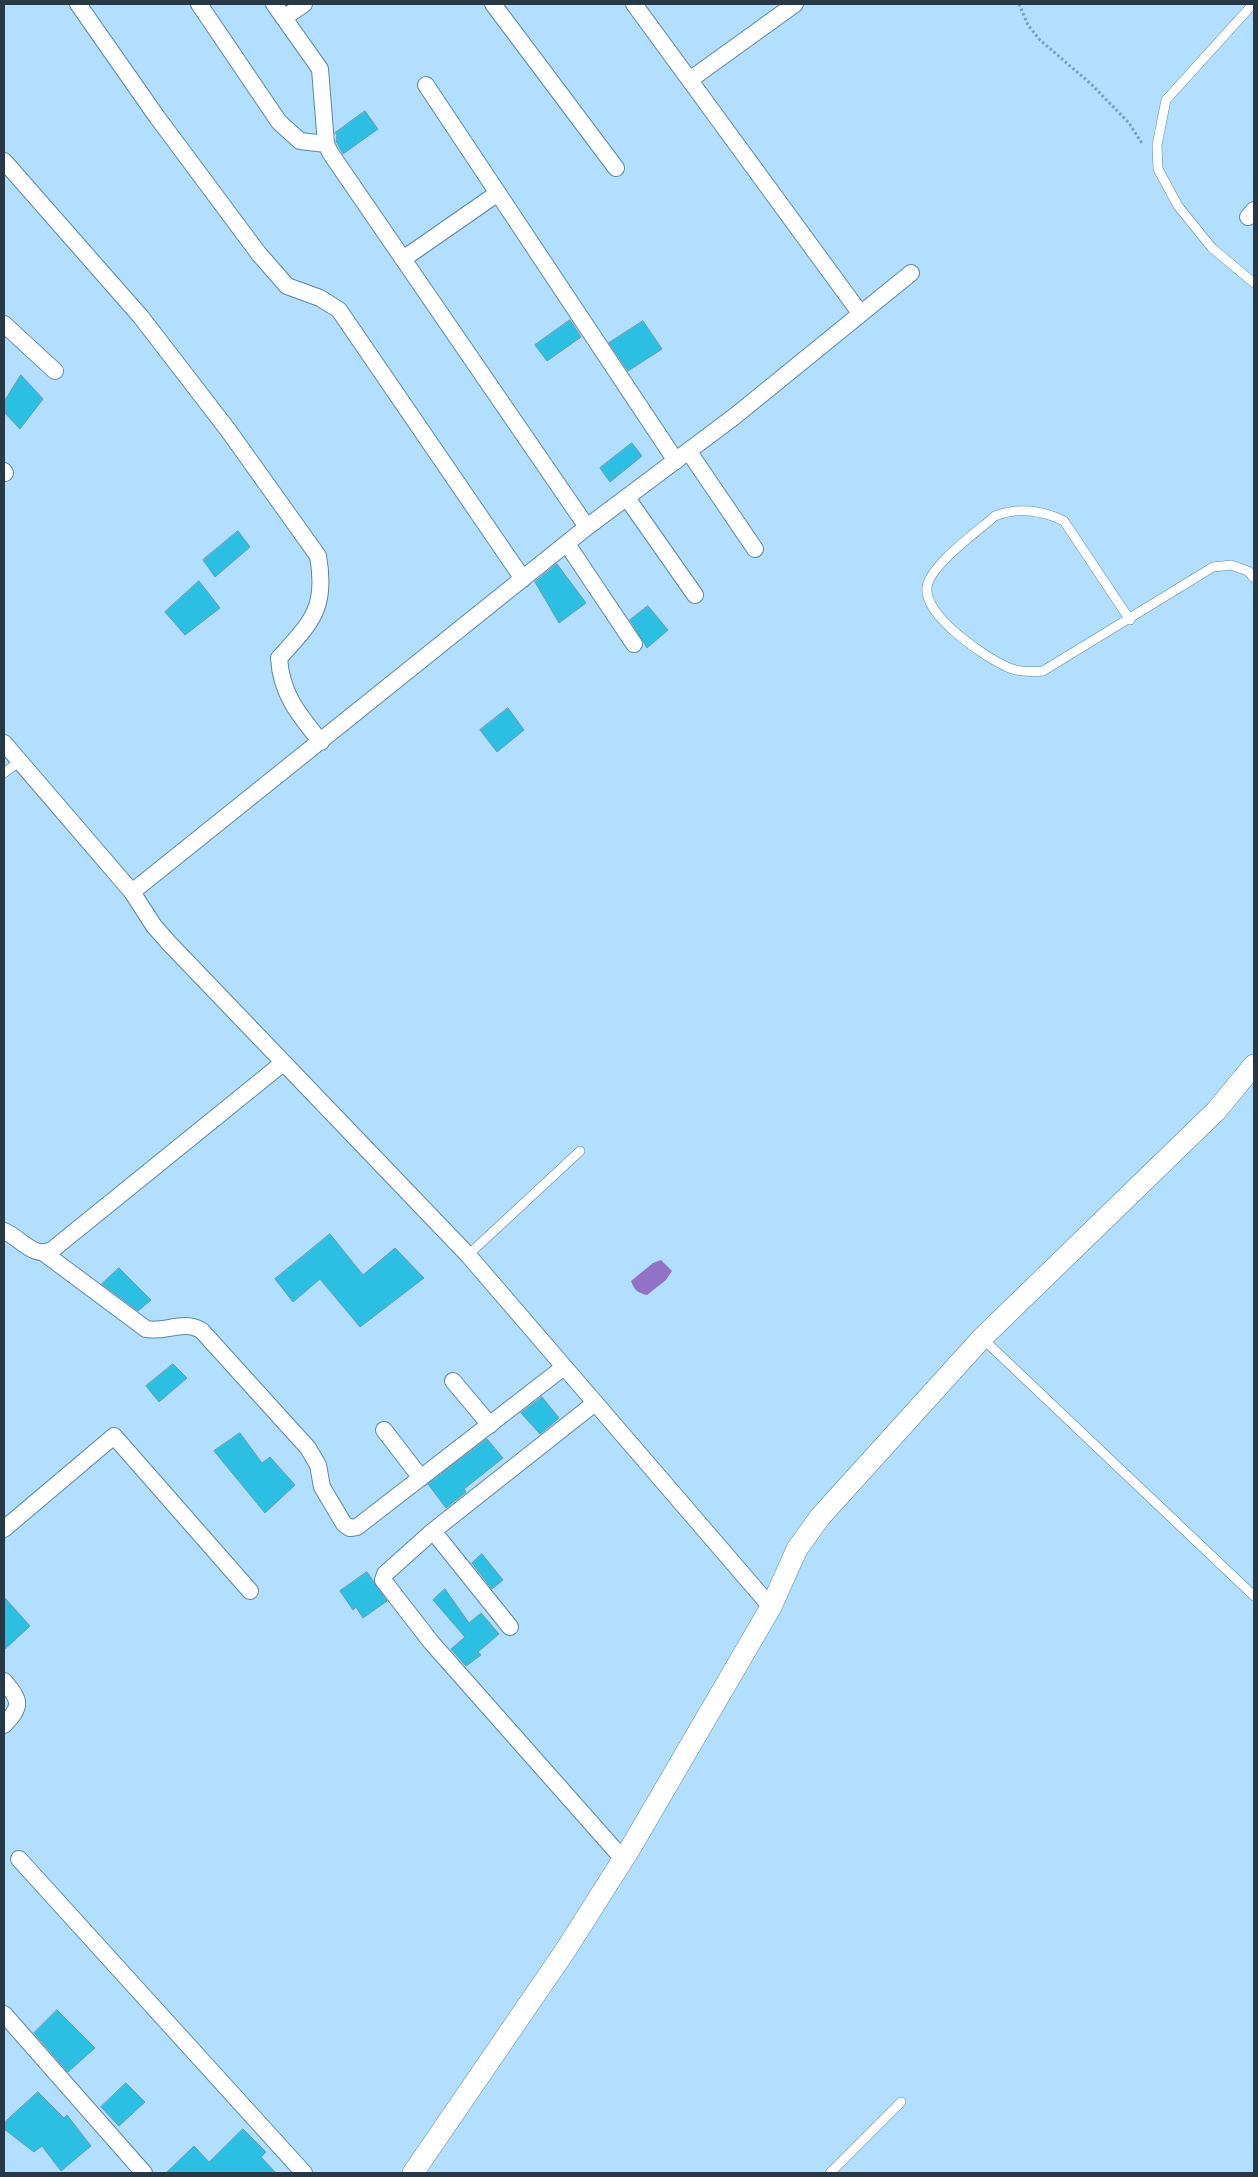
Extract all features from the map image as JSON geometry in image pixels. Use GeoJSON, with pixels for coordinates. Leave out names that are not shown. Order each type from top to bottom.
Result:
{"type":"FeatureCollection","features":[{"type":"Feature","properties":{"kind":"street"},"geometry":{"type":"LineString","coordinates":[[78,4],[157,117],[259,254],[288,286],[320,298],[339,310],[523,579]]}},
{"type":"Feature","properties":{"kind":"street"},"geometry":{"type":"LineString","coordinates":[[199,4],[278,122],[300,141],[326,144]]}},
{"type":"Feature","properties":{"kind":"street"},"geometry":{"type":"LineString","coordinates":[[274,4],[320,69],[326,144],[587,527]]}},
{"type":"Feature","properties":{"kind":"street"},"geometry":{"type":"LineString","coordinates":[[284,18],[304,4]]}},
{"type":"Feature","properties":{"kind":"street"},"geometry":{"type":"LineString","coordinates":[[493,4],[616,168]]}},
{"type":"Feature","properties":{"kind":"street"},"geometry":{"type":"LineString","coordinates":[[634,4],[691,79],[860,313]]}},
{"type":"Feature","properties":{"kind":"street"},"geometry":{"type":"LineString","coordinates":[[691,79],[795,4]]}},
{"type":"Feature","properties":{"kind":"street"},"geometry":{"type":"LineString","coordinates":[[426,85],[498,193],[683,456],[755,549]]}},
{"type":"Feature","properties":{"kind":"street"},"geometry":{"type":"LineString","coordinates":[[4,161],[141,317],[234,438],[303,532],[318,556],[322,580],[319,607],[279,658],[280,674],[291,704],[321,742]]}},
{"type":"Feature","properties":{"kind":"street"},"geometry":{"type":"LineString","coordinates":[[403,259],[498,193]]}},
{"type":"Feature","properties":{"kind":"street"},"geometry":{"type":"LineString","coordinates":[[132,892],[587,527],[683,456],[911,273]]}},
{"type":"Feature","properties":{"kind":"street"},"geometry":{"type":"LineString","coordinates":[[4,324],[55,371]]}},
{"type":"Feature","properties":{"kind":"street"},"geometry":{"type":"LineString","coordinates":[[627,498],[695,595]]}},
{"type":"Feature","properties":{"kind":"street"},"geometry":{"type":"LineString","coordinates":[[567,544],[634,644]]}},
{"type":"Feature","properties":{"kind":"street"},"geometry":{"type":"LineString","coordinates":[[4,743],[132,892],[154,926],[168,942],[468,1255],[770,1607]]}},
{"type":"Feature","properties":{"kind":"street"},"geometry":{"type":"LineString","coordinates":[[44,1254],[52,1250],[283,1063]]}},
{"type":"Feature","properties":{"kind":"street"},"geometry":{"type":"LineString","coordinates":[[413,2173],[564,1951],[622,1859],[770,1607],[797,1548],[820,1517],[982,1338],[1216,1111],[1254,1065]]}},
{"type":"Feature","properties":{"kind":"street"},"geometry":{"type":"LineString","coordinates":[[4,1231],[37,1252],[44,1254],[146,1329],[155,1331],[187,1325],[195,1326],[202,1331],[308,1448],[318,1465],[322,1487],[344,1524],[350,1528],[357,1527],[564,1368]]}},
{"type":"Feature","properties":{"kind":"street"},"geometry":{"type":"LineString","coordinates":[[453,1381],[490,1425]]}},
{"type":"Feature","properties":{"kind":"street"},"geometry":{"type":"LineString","coordinates":[[595,1403],[433,1531],[385,1574],[383,1580],[431,1642],[622,1859]]}},
{"type":"Feature","properties":{"kind":"street"},"geometry":{"type":"LineString","coordinates":[[384,1430],[421,1478]]}},
{"type":"Feature","properties":{"kind":"street"},"geometry":{"type":"LineString","coordinates":[[4,1529],[114,1436],[250,1591]]}},
{"type":"Feature","properties":{"kind":"street"},"geometry":{"type":"LineString","coordinates":[[433,1531],[510,1627]]}},
{"type":"Feature","properties":{"kind":"street"},"geometry":{"type":"LineString","coordinates":[[4,1681],[16,1696],[18,1705],[15,1714],[4,1726]]}},
{"type":"Feature","properties":{"kind":"street"},"geometry":{"type":"LineString","coordinates":[[19,1859],[304,2173]]}},
{"type":"Feature","properties":{"kind":"street"},"geometry":{"type":"LineString","coordinates":[[4,2014],[144,2173]]}},
{"type":"Feature","properties":{"kind":"lane"},"geometry":{"type":"LineString","coordinates":[[1253,4],[1166,100],[1157,145],[1158,169],[1178,206],[1212,248],[1254,283]]}},
{"type":"Feature","properties":{"kind":"lane"},"geometry":{"type":"LineString","coordinates":[[1130,620],[1064,521],[1053,515],[1025,510],[1007,511],[995,516],[937,567],[927,586],[927,598],[936,614],[956,633],[984,654],[1012,668],[1027,672],[1043,671],[1130,620],[1213,567],[1231,565],[1248,571],[1254,578]]}},
{"type":"Feature","properties":{"kind":"lane"},"geometry":{"type":"LineString","coordinates":[[4,773],[20,761]]}},
{"type":"Feature","properties":{"kind":"lane"},"geometry":{"type":"LineString","coordinates":[[468,1255],[580,1152]]}},
{"type":"Feature","properties":{"kind":"lane"},"geometry":{"type":"LineString","coordinates":[[982,1338],[1254,1596]]}},
{"type":"Feature","properties":{"kind":"lane"},"geometry":{"type":"LineString","coordinates":[[830,2173],[901,2102]]}},
{"type":"Feature","properties":{"kind":"path"},"geometry":{"type":"LineString","coordinates":[[1018,4],[1028,25],[1040,40],[1090,84],[1129,123],[1158,169]]}},
{"type":"Feature","properties":{"kind":"shaded area"},"geometry":{"type":"Polygon","coordinates":[[[661,1260],[672,1271],[666,1280],[647,1295],[637,1291],[631,1281],[653,1263],[661,1260]]]}},
{"type":"Feature","properties":{"kind":"building"},"geometry":{"type":"Polygon","coordinates":[[[365,111],[378,129],[343,154],[336,141],[337,135],[335,133],[365,111]]]}},
{"type":"Feature","properties":{"kind":"building"},"geometry":{"type":"Polygon","coordinates":[[[570,320],[581,337],[547,361],[535,345],[570,320]]]}},
{"type":"Feature","properties":{"kind":"building"},"geometry":{"type":"Polygon","coordinates":[[[643,321],[662,349],[628,371],[609,343],[643,321]]]}},
{"type":"Feature","properties":{"kind":"building"},"geometry":{"type":"Polygon","coordinates":[[[21,375],[43,399],[20,429],[4,412],[4,402],[21,375]]]}},
{"type":"Feature","properties":{"kind":"building"},"geometry":{"type":"Polygon","coordinates":[[[632,443],[642,456],[610,482],[600,468],[632,443]]]}},
{"type":"Feature","properties":{"kind":"building"},"geometry":{"type":"Polygon","coordinates":[[[238,531],[250,547],[215,577],[203,560],[238,531]]]}},
{"type":"Feature","properties":{"kind":"building"},"geometry":{"type":"Polygon","coordinates":[[[557,564],[586,603],[559,623],[535,582],[557,564]]]}},
{"type":"Feature","properties":{"kind":"building"},"geometry":{"type":"Polygon","coordinates":[[[199,581],[220,608],[185,635],[165,612],[199,581]]]}},
{"type":"Feature","properties":{"kind":"building"},"geometry":{"type":"Polygon","coordinates":[[[648,606],[668,630],[647,648],[630,620],[648,606]]]}},
{"type":"Feature","properties":{"kind":"building"},"geometry":{"type":"Polygon","coordinates":[[[508,708],[524,730],[497,752],[480,730],[508,708]]]}},
{"type":"Feature","properties":{"kind":"building"},"geometry":{"type":"Polygon","coordinates":[[[330,1234],[363,1275],[395,1248],[424,1278],[360,1327],[320,1279],[293,1302],[275,1279],[330,1234]]]}},
{"type":"Feature","properties":{"kind":"building"},"geometry":{"type":"Polygon","coordinates":[[[119,1268],[151,1300],[138,1311],[102,1284],[119,1268]]]}},
{"type":"Feature","properties":{"kind":"building"},"geometry":{"type":"Polygon","coordinates":[[[173,1364],[187,1378],[159,1402],[146,1386],[173,1364]]]}},
{"type":"Feature","properties":{"kind":"building"},"geometry":{"type":"Polygon","coordinates":[[[542,1397],[559,1418],[540,1434],[521,1413],[542,1397]]]}},
{"type":"Feature","properties":{"kind":"building"},"geometry":{"type":"Polygon","coordinates":[[[240,1433],[262,1463],[270,1457],[295,1485],[265,1513],[214,1451],[240,1433]]]}},
{"type":"Feature","properties":{"kind":"building"},"geometry":{"type":"Polygon","coordinates":[[[487,1439],[503,1458],[464,1489],[466,1492],[446,1508],[428,1484],[487,1439]]]}},
{"type":"Feature","properties":{"kind":"building"},"geometry":{"type":"Polygon","coordinates":[[[482,1554],[503,1580],[492,1589],[472,1563],[482,1554]]]}},
{"type":"Feature","properties":{"kind":"building"},"geometry":{"type":"Polygon","coordinates":[[[367,1572],[387,1601],[363,1618],[356,1607],[353,1610],[340,1591],[367,1572]]]}},
{"type":"Feature","properties":{"kind":"building"},"geometry":{"type":"Polygon","coordinates":[[[445,1589],[469,1623],[481,1613],[499,1634],[478,1652],[481,1655],[466,1666],[451,1649],[465,1637],[433,1600],[445,1589]]]}},
{"type":"Feature","properties":{"kind":"building"},"geometry":{"type":"Polygon","coordinates":[[[4,1597],[30,1626],[4,1650],[4,1597]]]}},
{"type":"Feature","properties":{"kind":"building"},"geometry":{"type":"Polygon","coordinates":[[[57,2010],[95,2048],[68,2072],[34,2033],[57,2010]]]}},
{"type":"Feature","properties":{"kind":"building"},"geometry":{"type":"Polygon","coordinates":[[[126,2083],[145,2102],[119,2126],[101,2107],[126,2083]]]}},
{"type":"Feature","properties":{"kind":"building"},"geometry":{"type":"Polygon","coordinates":[[[38,2092],[64,2118],[67,2115],[91,2146],[61,2171],[42,2146],[34,2152],[4,2129],[4,2123],[38,2092]]]}},
{"type":"Feature","properties":{"kind":"building"},"geometry":{"type":"Polygon","coordinates":[[[243,2129],[266,2152],[261,2157],[276,2173],[166,2173],[194,2146],[209,2162],[243,2129]]]}}]}
